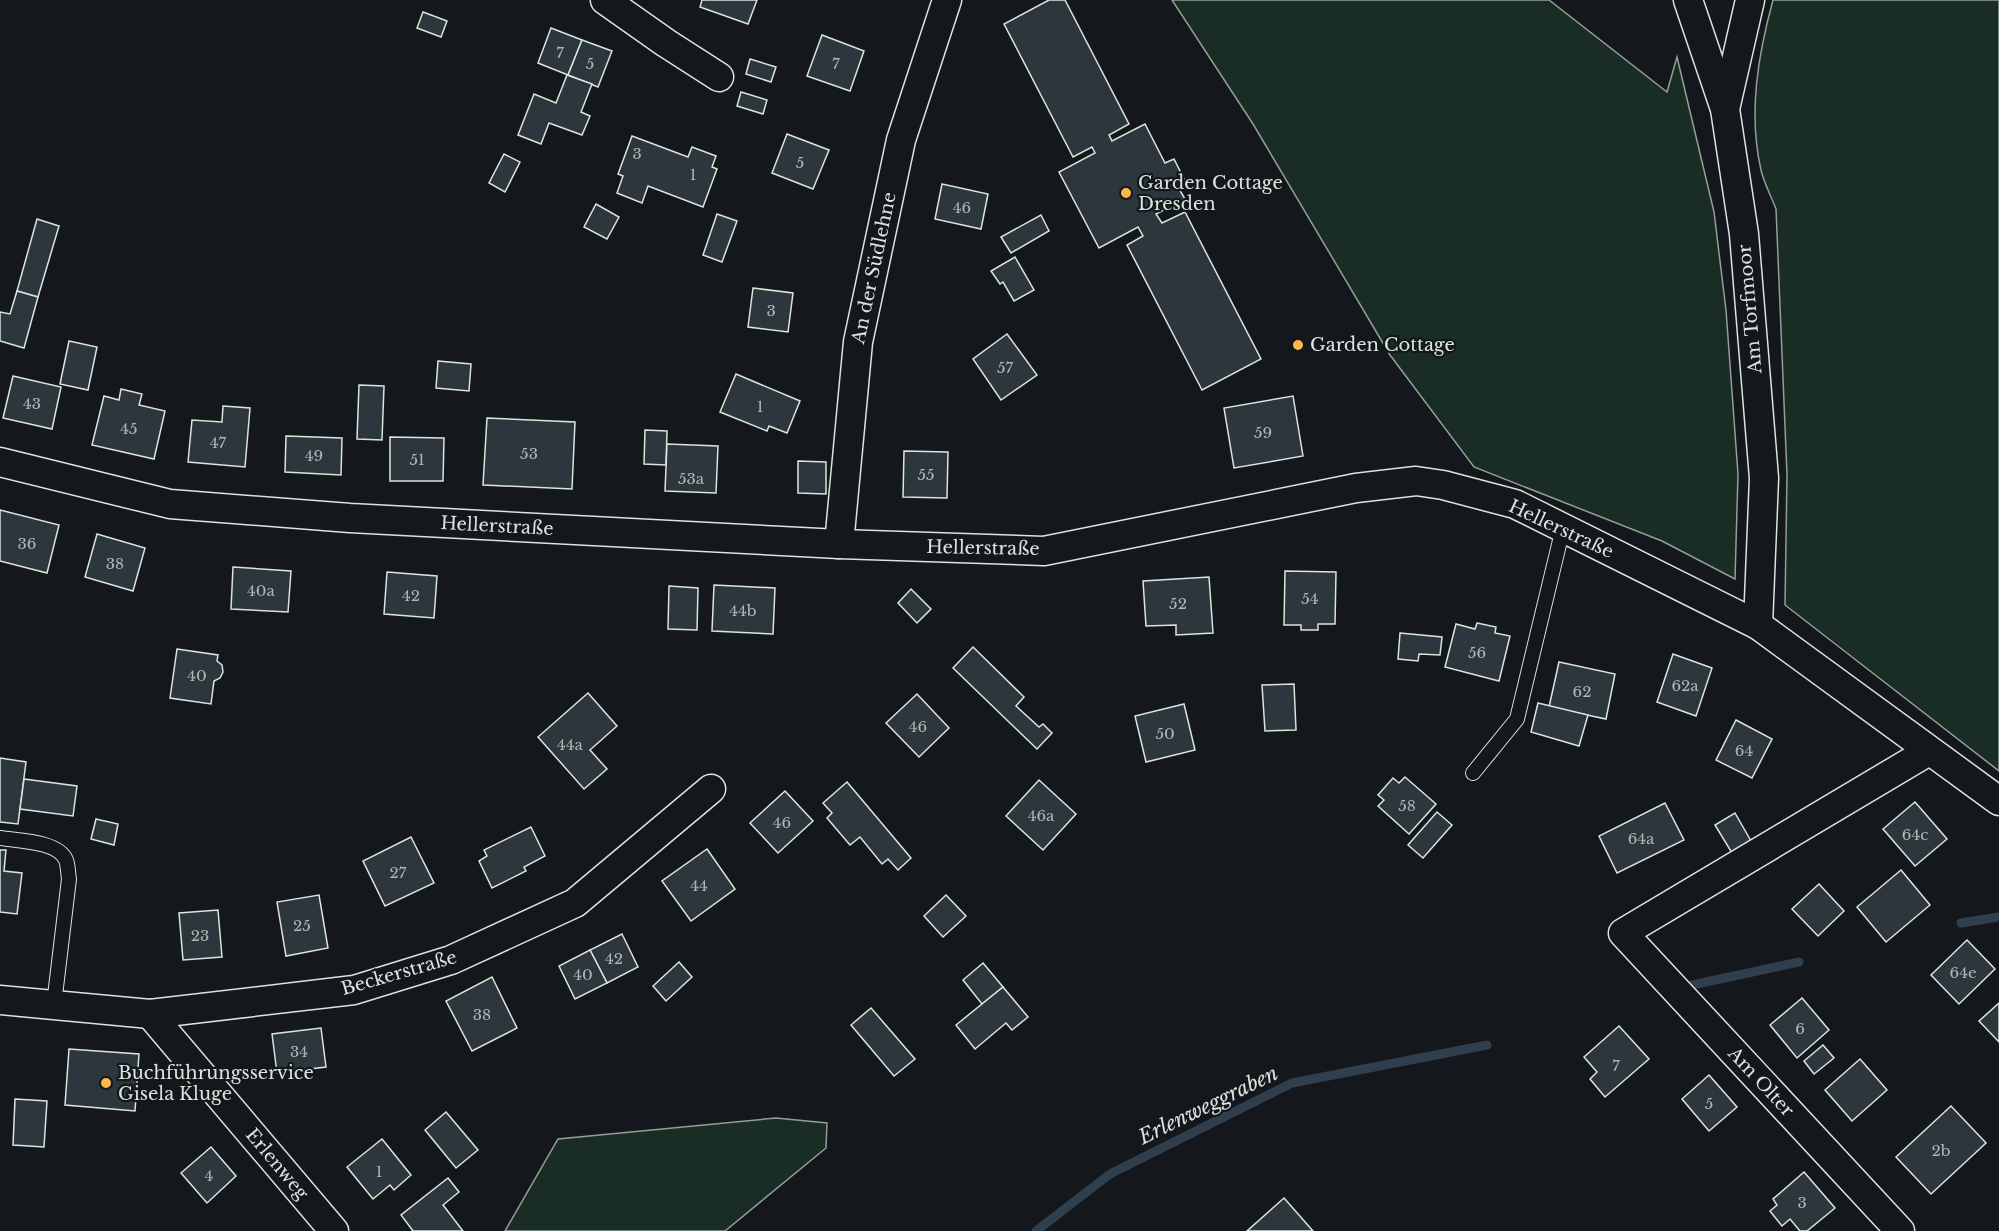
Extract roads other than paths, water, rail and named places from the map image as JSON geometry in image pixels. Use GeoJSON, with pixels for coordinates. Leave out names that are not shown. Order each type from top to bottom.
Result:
{"type":"FeatureCollection","features":[{"type":"Feature","properties":{"kind":"street"},"geometry":{"type":"LineString","coordinates":[[605,0],[719,77]]}},
{"type":"Feature","properties":{"kind":"street","name":"An der Südlehne"},"geometry":{"type":"LineString","coordinates":[[838,544],[858,342],[902,140],[946,0]]}},
{"type":"Feature","properties":{"kind":"street","name":"Am Torfmoor"},"geometry":{"type":"LineString","coordinates":[[1688,0],[1725,109],[1744,234],[1764,477],[1758,625]]}},
{"type":"Feature","properties":{"kind":"street"},"geometry":{"type":"LineString","coordinates":[[1725,109],[1750,0]]}},
{"type":"Feature","properties":{"kind":"street","name":"Hellerstraße"},"geometry":{"type":"LineString","coordinates":[[0,462],[170,504],[350,518],[838,544],[1044,551],[1356,488],[1416,481],[1443,485],[1515,504],[1758,625],[1999,801]]}},
{"type":"Feature","properties":{"kind":"street","name":"Am Olter"},"geometry":{"type":"LineString","coordinates":[[1900,1231],[1623,933],[1929,751]]}},
{"type":"Feature","properties":{"kind":"street","name":"Beckerstraße"},"geometry":{"type":"LineString","coordinates":[[0,1000],[150,1014],[354,990],[451,960],[575,903],[711,789]]}},
{"type":"Feature","properties":{"kind":"street","name":"Erlenweg"},"geometry":{"type":"LineString","coordinates":[[150,1014],[334,1231]]}},
{"type":"Feature","properties":{"kind":"lane"},"geometry":{"type":"LineString","coordinates":[[1473,773],[1517,719],[1563,528]]}},
{"type":"Feature","properties":{"kind":"lane"},"geometry":{"type":"LineString","coordinates":[[0,838],[49,846],[60,851],[66,861],[69,879],[54,1004]]}},
{"type":"Feature","properties":{"kind":"waterway","name":"Erlenweggraben"},"geometry":{"type":"LineString","coordinates":[[1961,923],[1999,917]]}},
{"type":"Feature","properties":{"kind":"waterway","name":"Erlenweggraben"},"geometry":{"type":"LineString","coordinates":[[1692,985],[1799,962]]}},
{"type":"Feature","properties":{"kind":"waterway","name":"Erlenweggraben"},"geometry":{"type":"LineString","coordinates":[[1036,1231],[1110,1174],[1292,1083],[1487,1045]]}},
{"type":"Feature","properties":{"kind":"place","name":"Garden Cottage Dresden"},"geometry":{"type":"Point","coordinates":[1126,193]}},
{"type":"Feature","properties":{"kind":"place","name":"Garden Cottage"},"geometry":{"type":"Point","coordinates":[1298,345]}},
{"type":"Feature","properties":{"kind":"place","name":"Buchführungsservice Gisela Kluge"},"geometry":{"type":"Point","coordinates":[106,1083]}}]}
